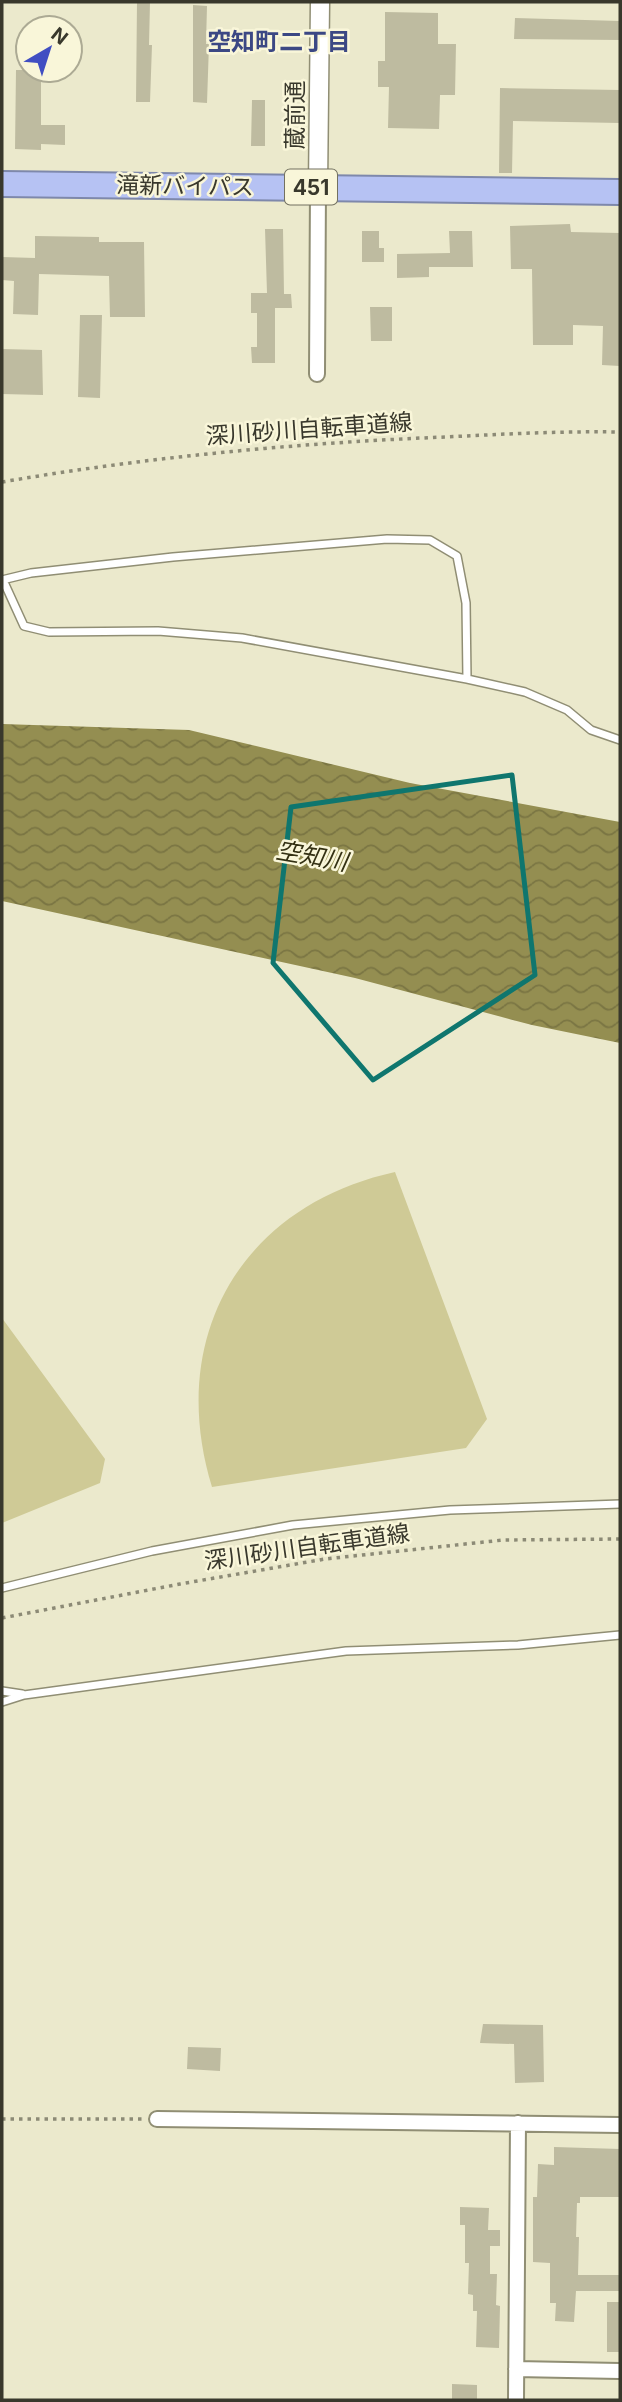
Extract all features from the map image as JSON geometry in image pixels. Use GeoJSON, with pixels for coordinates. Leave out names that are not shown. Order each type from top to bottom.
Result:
{"type":"FeatureCollection","features":[{"type":"Feature","properties":{"kind":"highway","name":"滝新バイパス"},"geometry":{"type":"LineString","coordinates":[[2,184],[620,192]]}},
{"type":"Feature","properties":{"kind":"street","name":"蔵前通"},"geometry":{"type":"LineString","coordinates":[[318,187],[320,2]]}},
{"type":"Feature","properties":{"kind":"street"},"geometry":{"type":"LineString","coordinates":[[317,374],[318,187]]}},
{"type":"Feature","properties":{"kind":"street"},"geometry":{"type":"LineString","coordinates":[[156,2119],[620,2125]]}},
{"type":"Feature","properties":{"kind":"street"},"geometry":{"type":"LineString","coordinates":[[516,2400],[518,2123]]}},
{"type":"Feature","properties":{"kind":"street"},"geometry":{"type":"LineString","coordinates":[[516,2369],[620,2371]]}},
{"type":"Feature","properties":{"kind":"lane"},"geometry":{"type":"LineString","coordinates":[[467,679],[466,603],[457,556],[430,540],[387,539],[173,557],[31,573],[2,580],[24,626],[49,632],[158,631],[242,638],[467,679],[524,692],[567,710],[591,730],[620,740]]}},
{"type":"Feature","properties":{"kind":"lane"},"geometry":{"type":"LineString","coordinates":[[2,1588],[152,1551],[293,1525],[450,1510],[620,1504]]}},
{"type":"Feature","properties":{"kind":"lane"},"geometry":{"type":"LineString","coordinates":[[2,1702],[24,1695],[346,1651],[518,1645],[620,1635]]}},
{"type":"Feature","properties":{"kind":"lane"},"geometry":{"type":"LineString","coordinates":[[2,1691],[24,1695]]}},
{"type":"Feature","properties":{"kind":"path","name":"深川砂川自転車道線"},"geometry":{"type":"LineString","coordinates":[[2,482],[88,468],[352,441],[570,431],[620,432]]}},
{"type":"Feature","properties":{"kind":"path","name":"深川砂川自転車道線"},"geometry":{"type":"LineString","coordinates":[[2,1618],[326,1559],[503,1540],[620,1539]]}},
{"type":"Feature","properties":{"kind":"path"},"geometry":{"type":"LineString","coordinates":[[2,2119],[156,2119]]}},
{"type":"Feature","properties":{"kind":"highlighted area"},"geometry":{"type":"Polygon","coordinates":[[[512,775],[535,975],[373,1080],[273,963],[291,807],[512,775]]]}},
{"type":"Feature","properties":{"kind":"shaded area"},"geometry":{"type":"Polygon","coordinates":[[[395,1172],[487,1419],[466,1448],[212,1487],[200,1432],[200,1379],[209,1330],[229,1286],[257,1247],[295,1214],[341,1189],[395,1172]]]}},
{"type":"Feature","properties":{"kind":"shaded area"},"geometry":{"type":"Polygon","coordinates":[[[2,1318],[105,1459],[100,1483],[2,1523],[2,1318]]]}},
{"type":"Feature","properties":{"kind":"water","name":"空知川"},"geometry":{"type":"Polygon","coordinates":[[[2,724],[189,730],[410,783],[620,822],[620,1043],[532,1025],[355,978],[2,901],[2,724]]]}},
{"type":"Feature","properties":{"kind":"building"},"geometry":{"type":"Polygon","coordinates":[[[137,2],[150,2],[150,102],[136,102],[137,2]]]}},
{"type":"Feature","properties":{"kind":"building"},"geometry":{"type":"Polygon","coordinates":[[[193,5],[207,6],[207,103],[193,102],[193,5]]]}},
{"type":"Feature","properties":{"kind":"building"},"geometry":{"type":"Polygon","coordinates":[[[385,12],[438,13],[438,44],[456,44],[455,95],[440,95],[439,129],[388,128],[389,87],[378,87],[378,61],[385,61],[385,12]]]}},
{"type":"Feature","properties":{"kind":"building"},"geometry":{"type":"Polygon","coordinates":[[[515,18],[620,21],[620,40],[514,39],[515,18]]]}},
{"type":"Feature","properties":{"kind":"building"},"geometry":{"type":"Polygon","coordinates":[[[16,84],[41,84],[41,125],[65,125],[65,145],[41,144],[41,150],[15,149],[16,84]]]}},
{"type":"Feature","properties":{"kind":"building"},"geometry":{"type":"Polygon","coordinates":[[[500,88],[620,90],[620,123],[513,121],[512,173],[499,173],[500,88]]]}},
{"type":"Feature","properties":{"kind":"building"},"geometry":{"type":"Polygon","coordinates":[[[252,100],[265,100],[265,146],[251,146],[252,100]]]}},
{"type":"Feature","properties":{"kind":"building"},"geometry":{"type":"Polygon","coordinates":[[[570,224],[571,232],[620,233],[620,366],[602,365],[603,326],[573,325],[573,345],[533,345],[532,269],[511,269],[510,226],[570,224]]]}},
{"type":"Feature","properties":{"kind":"building"},"geometry":{"type":"Polygon","coordinates":[[[265,229],[283,229],[284,294],[291,294],[292,308],[275,308],[275,363],[252,363],[251,347],[257,347],[257,313],[251,313],[251,293],[267,293],[265,229]]]}},
{"type":"Feature","properties":{"kind":"building"},"geometry":{"type":"Polygon","coordinates":[[[362,231],[379,231],[379,248],[384,248],[384,262],[362,262],[362,231]]]}},
{"type":"Feature","properties":{"kind":"building"},"geometry":{"type":"Polygon","coordinates":[[[449,231],[472,231],[473,267],[429,267],[429,277],[397,278],[397,254],[450,253],[449,231]]]}},
{"type":"Feature","properties":{"kind":"building"},"geometry":{"type":"Polygon","coordinates":[[[35,236],[99,237],[99,242],[144,242],[145,317],[110,317],[109,276],[39,274],[38,315],[13,314],[14,281],[2,280],[2,257],[35,258],[35,236]]]}},
{"type":"Feature","properties":{"kind":"building"},"geometry":{"type":"Polygon","coordinates":[[[370,307],[392,307],[392,341],[371,341],[370,307]]]}},
{"type":"Feature","properties":{"kind":"building"},"geometry":{"type":"Polygon","coordinates":[[[80,315],[102,315],[100,398],[78,397],[80,315]]]}},
{"type":"Feature","properties":{"kind":"building"},"geometry":{"type":"Polygon","coordinates":[[[2,349],[42,350],[43,395],[2,394],[2,349]]]}},
{"type":"Feature","properties":{"kind":"building"},"geometry":{"type":"Polygon","coordinates":[[[483,2024],[543,2025],[544,2082],[515,2083],[514,2044],[480,2043],[483,2024]]]}},
{"type":"Feature","properties":{"kind":"building"},"geometry":{"type":"Polygon","coordinates":[[[188,2047],[221,2048],[220,2071],[187,2069],[188,2047]]]}},
{"type":"Feature","properties":{"kind":"building"},"geometry":{"type":"Polygon","coordinates":[[[554,2147],[620,2149],[620,2197],[580,2197],[580,2203],[577,2203],[576,2237],[579,2237],[578,2275],[620,2275],[620,2291],[576,2291],[574,2322],[555,2321],[556,2303],[550,2303],[550,2263],[533,2262],[533,2197],[537,2197],[538,2164],[554,2165],[554,2147]]]}},
{"type":"Feature","properties":{"kind":"building"},"geometry":{"type":"Polygon","coordinates":[[[460,2207],[489,2208],[488,2230],[500,2230],[500,2246],[490,2246],[490,2274],[497,2274],[496,2305],[500,2306],[499,2348],[476,2347],[477,2311],[473,2311],[473,2295],[468,2294],[469,2263],[465,2263],[465,2225],[460,2225],[460,2207]]]}},
{"type":"Feature","properties":{"kind":"building"},"geometry":{"type":"Polygon","coordinates":[[[607,2302],[620,2302],[620,2352],[607,2352],[607,2302]]]}},
{"type":"Feature","properties":{"kind":"building"},"geometry":{"type":"Polygon","coordinates":[[[452,2384],[477,2385],[477,2400],[452,2400],[452,2384]]]}},
{"type":"Feature","properties":{"kind":"district","name":"空知町二丁目"},"geometry":{"type":"Point","coordinates":[279,41]}}]}
